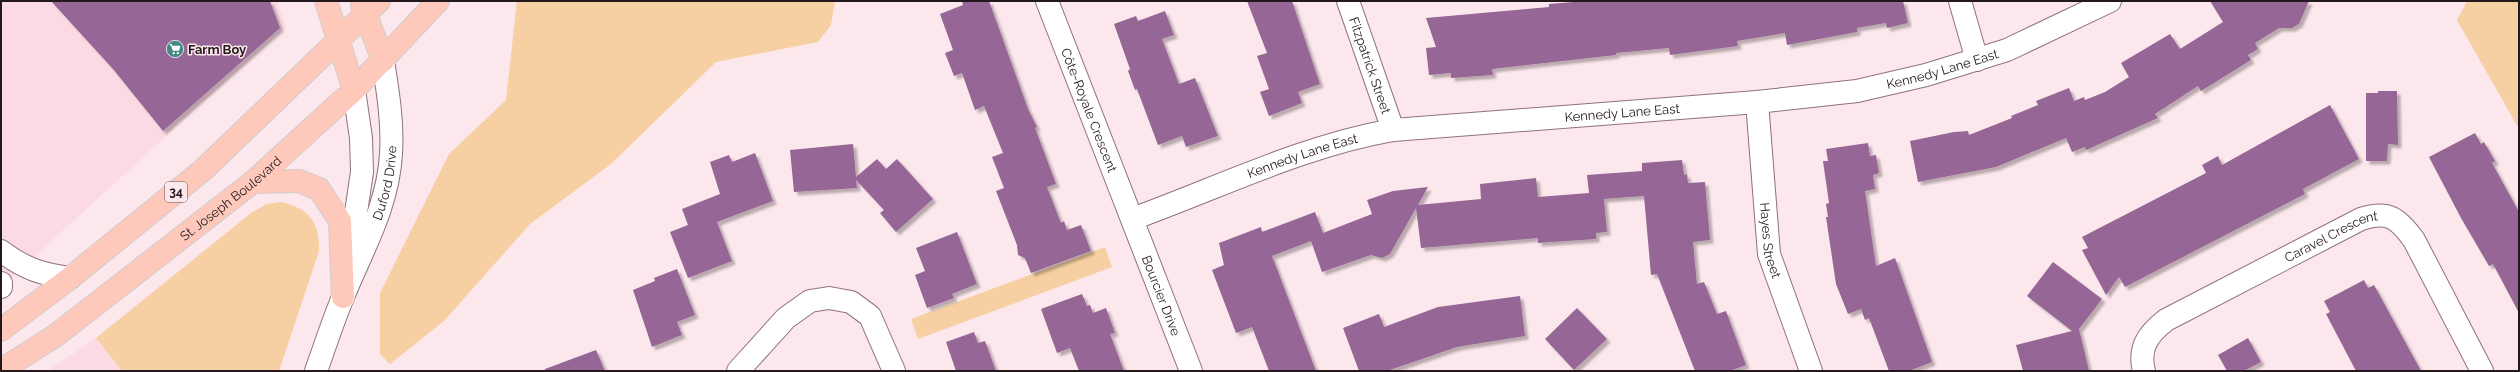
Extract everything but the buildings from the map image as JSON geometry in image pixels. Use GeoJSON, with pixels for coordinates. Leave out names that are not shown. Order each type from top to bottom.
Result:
{"type":"FeatureCollection","features":[{"type":"Feature","properties":{"kind":"main road"},"geometry":{"type":"LineString","coordinates":[[326,1],[340,40],[354,90]]}},
{"type":"Feature","properties":{"kind":"main road","name":"St. Joseph Boulevard"},"geometry":{"type":"LineString","coordinates":[[1,370],[55,336],[253,182],[354,90],[438,1]]}},
{"type":"Feature","properties":{"kind":"main road"},"geometry":{"type":"LineString","coordinates":[[369,6],[383,61]]}},
{"type":"Feature","properties":{"kind":"main road","name":"34"},"geometry":{"type":"LineString","coordinates":[[1,330],[70,278],[202,170],[340,40],[369,6]]}},
{"type":"Feature","properties":{"kind":"main road"},"geometry":{"type":"LineString","coordinates":[[253,182],[299,181],[319,189],[340,221],[343,297]]}},
{"type":"Feature","properties":{"kind":"street","name":"Côte-Royale Crescent"},"geometry":{"type":"LineString","coordinates":[[1047,1],[1132,219]]}},
{"type":"Feature","properties":{"kind":"street","name":"Fitzpatrick Street"},"geometry":{"type":"LineString","coordinates":[[1348,1],[1393,130]]}},
{"type":"Feature","properties":{"kind":"street"},"geometry":{"type":"LineString","coordinates":[[1960,1],[1977,60]]}},
{"type":"Feature","properties":{"kind":"street","name":"Kennedy Lane East"},"geometry":{"type":"LineString","coordinates":[[1132,219],[1319,148],[1353,137],[1393,130],[1757,102],[1857,91],[1926,75],[1977,60],[2016,46],[2110,1]]}},
{"type":"Feature","properties":{"kind":"street","name":"Duford Drive"},"geometry":{"type":"LineString","coordinates":[[316,371],[343,297],[373,231],[385,193],[391,155],[391,113],[383,61]]}},
{"type":"Feature","properties":{"kind":"street","name":"Duford Drive"},"geometry":{"type":"LineString","coordinates":[[343,297],[358,211],[362,172],[361,138],[354,90]]}},
{"type":"Feature","properties":{"kind":"street","name":"Hayes Street"},"geometry":{"type":"LineString","coordinates":[[1757,102],[1769,254],[1811,371]]}},
{"type":"Feature","properties":{"kind":"street","name":"Caravel Crescent"},"geometry":{"type":"LineString","coordinates":[[2144,371],[2141,359],[2144,345],[2153,330],[2166,320],[2361,219],[2373,215],[2386,214],[2403,225],[2414,240],[2482,371]]}},
{"type":"Feature","properties":{"kind":"street","name":"Bourcier Drive"},"geometry":{"type":"LineString","coordinates":[[1132,219],[1191,371]]}},
{"type":"Feature","properties":{"kind":"street"},"geometry":{"type":"LineString","coordinates":[[1,251],[19,264],[42,274],[70,278]]}},
{"type":"Feature","properties":{"kind":"street"},"geometry":{"type":"LineString","coordinates":[[1,282],[1,287]]}},
{"type":"Feature","properties":{"kind":"street"},"geometry":{"type":"LineString","coordinates":[[738,371],[786,318],[810,301],[829,298],[851,302],[870,316],[894,371]]}},
{"type":"Feature","properties":{"kind":"shaded area"},"geometry":{"type":"Polygon","coordinates":[[[1,1],[277,1],[286,27],[1,287],[1,1]]]}},
{"type":"Feature","properties":{"kind":"shaded area"},"geometry":{"type":"Polygon","coordinates":[[[517,1],[835,1],[831,25],[818,42],[716,62],[611,164],[530,224],[444,321],[390,364],[380,354],[380,293],[449,154],[506,100],[517,1]]]}},
{"type":"Feature","properties":{"kind":"shaded area"},"geometry":{"type":"Polygon","coordinates":[[[2467,1],[2519,1],[2519,129],[2457,20],[2467,1]]]}},
{"type":"Feature","properties":{"kind":"shaded area"},"geometry":{"type":"Polygon","coordinates":[[[282,202],[300,209],[311,219],[317,232],[319,251],[279,371],[122,371],[96,338],[251,213],[267,204],[282,202]]]}},
{"type":"Feature","properties":{"kind":"shaded area"},"geometry":{"type":"Polygon","coordinates":[[[1105,247],[1112,267],[918,339],[911,319],[1105,247]]]}},
{"type":"Feature","properties":{"kind":"shaded area"},"geometry":{"type":"Polygon","coordinates":[[[96,338],[122,371],[48,371],[96,338]]]}},
{"type":"Feature","properties":{"kind":"place","name":"Farm Boy"},"geometry":{"type":"Point","coordinates":[175,49]}}]}
